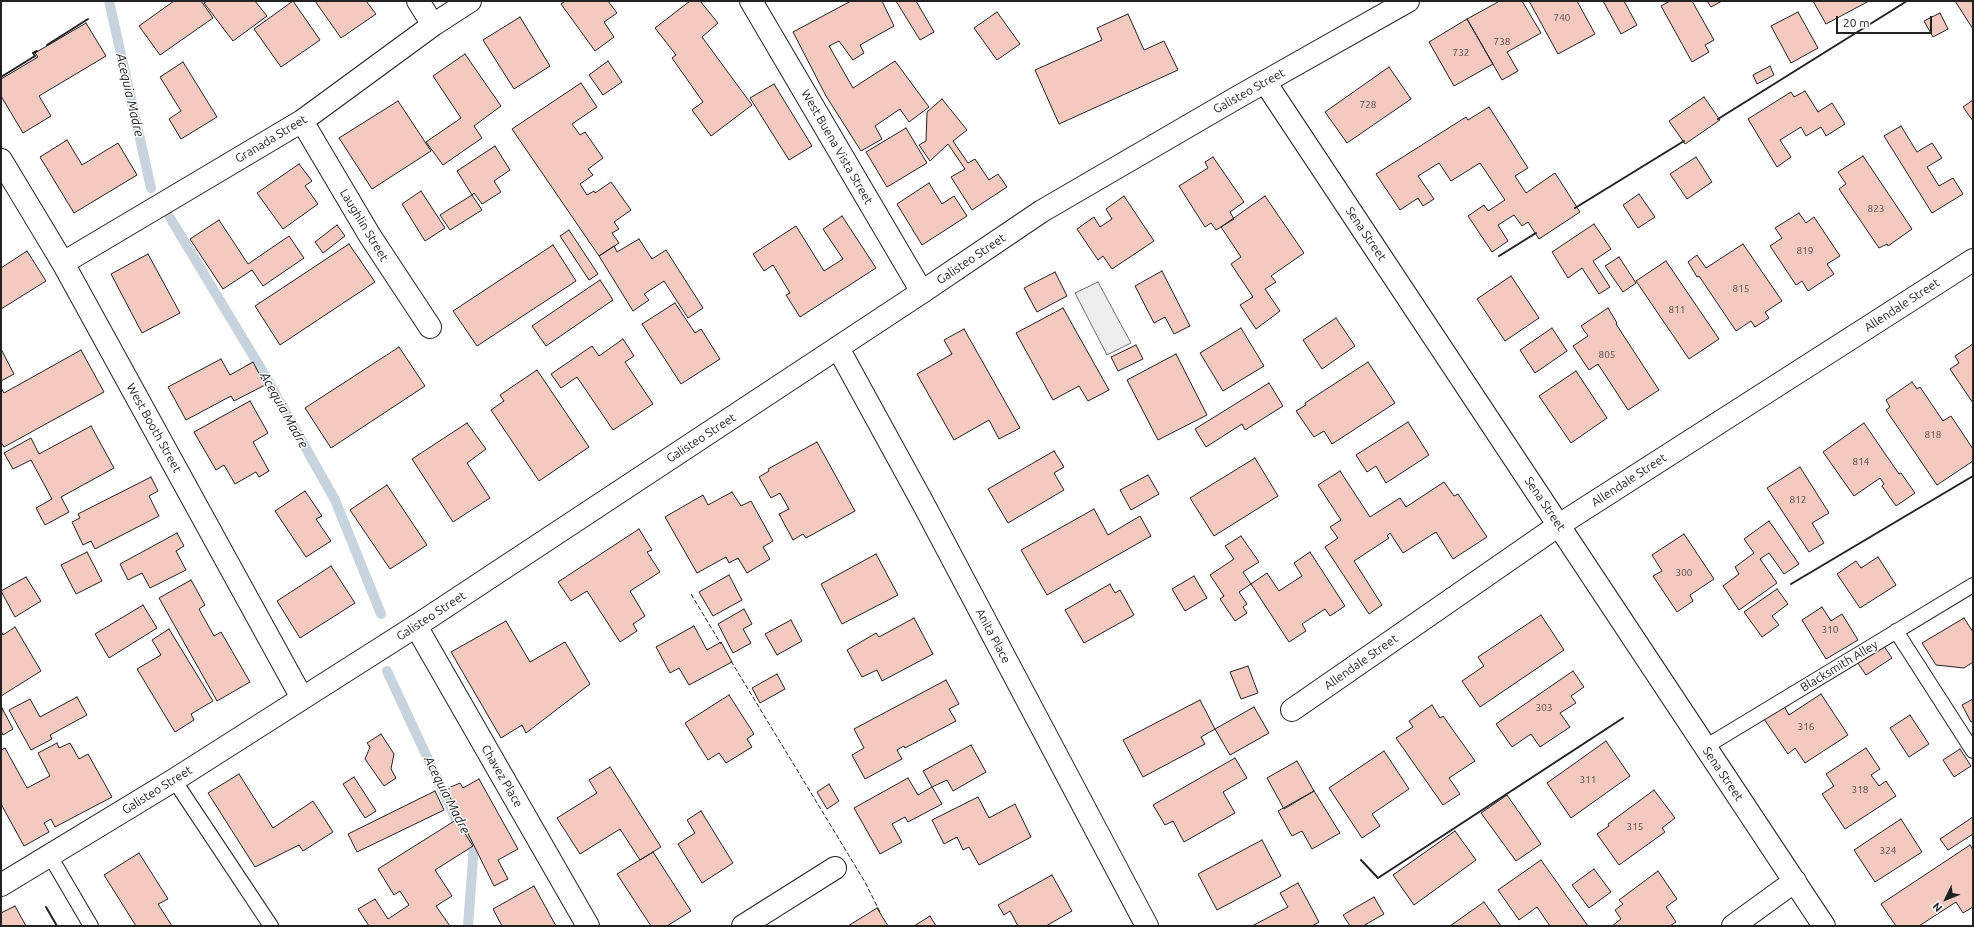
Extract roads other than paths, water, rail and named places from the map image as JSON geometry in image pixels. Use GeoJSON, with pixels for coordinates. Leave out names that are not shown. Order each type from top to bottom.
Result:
{"type":"FeatureCollection","features":[{"type":"Feature","properties":{"kind":"street"},"geometry":{"type":"LineString","coordinates":[[418,1],[433,25]]}},
{"type":"Feature","properties":{"kind":"street","name":"Granada Street"},"geometry":{"type":"LineString","coordinates":[[63,263],[302,121],[433,25],[470,1]]}},
{"type":"Feature","properties":{"kind":"street","name":"West Buena Vista Street"},"geometry":{"type":"LineString","coordinates":[[751,1],[922,292]]}},
{"type":"Feature","properties":{"kind":"street","name":"Galisteo Street"},"geometry":{"type":"LineString","coordinates":[[1,885],[174,780],[416,626],[838,348],[1042,211],[1408,1]]}},
{"type":"Feature","properties":{"kind":"street","name":"Sena Street"},"geometry":{"type":"LineString","coordinates":[[1265,82],[1824,926]]}},
{"type":"Feature","properties":{"kind":"street","name":"Laughlin Street"},"geometry":{"type":"LineString","coordinates":[[302,121],[374,243],[430,327]]}},
{"type":"Feature","properties":{"kind":"street","name":"West Booth Street"},"geometry":{"type":"LineString","coordinates":[[1,160],[63,263],[302,698]]}},
{"type":"Feature","properties":{"kind":"street","name":"Allendale Street"},"geometry":{"type":"LineString","coordinates":[[1292,710],[1559,525],[1973,260]]}},
{"type":"Feature","properties":{"kind":"street","name":"Anita Place"},"geometry":{"type":"LineString","coordinates":[[838,348],[924,505],[1147,926]]}},
{"type":"Feature","properties":{"kind":"street","name":"Chavez Place"},"geometry":{"type":"LineString","coordinates":[[416,626],[588,926]]}},
{"type":"Feature","properties":{"kind":"street"},"geometry":{"type":"LineString","coordinates":[[743,926],[834,868]]}},
{"type":"Feature","properties":{"kind":"street"},"geometry":{"type":"LineString","coordinates":[[1733,926],[1795,881]]}},
{"type":"Feature","properties":{"kind":"lane","name":"Blacksmith Alley"},"geometry":{"type":"LineString","coordinates":[[1705,747],[1973,585]]}},
{"type":"Feature","properties":{"kind":"lane"},"geometry":{"type":"LineString","coordinates":[[1896,631],[1973,751]]}},
{"type":"Feature","properties":{"kind":"lane"},"geometry":{"type":"LineString","coordinates":[[174,780],[271,926]]}},
{"type":"Feature","properties":{"kind":"lane"},"geometry":{"type":"LineString","coordinates":[[50,856],[91,926]]}},
{"type":"Feature","properties":{"kind":"waterway","name":"Acequia Madre"},"geometry":{"type":"LineString","coordinates":[[109,1],[151,188]]}},
{"type":"Feature","properties":{"kind":"waterway","name":"Acequia Madre"},"geometry":{"type":"LineString","coordinates":[[169,216],[263,372],[335,500],[381,614]]}},
{"type":"Feature","properties":{"kind":"waterway","name":"Acequia Madre"},"geometry":{"type":"LineString","coordinates":[[387,671],[454,815],[474,846],[468,926]]}}]}
